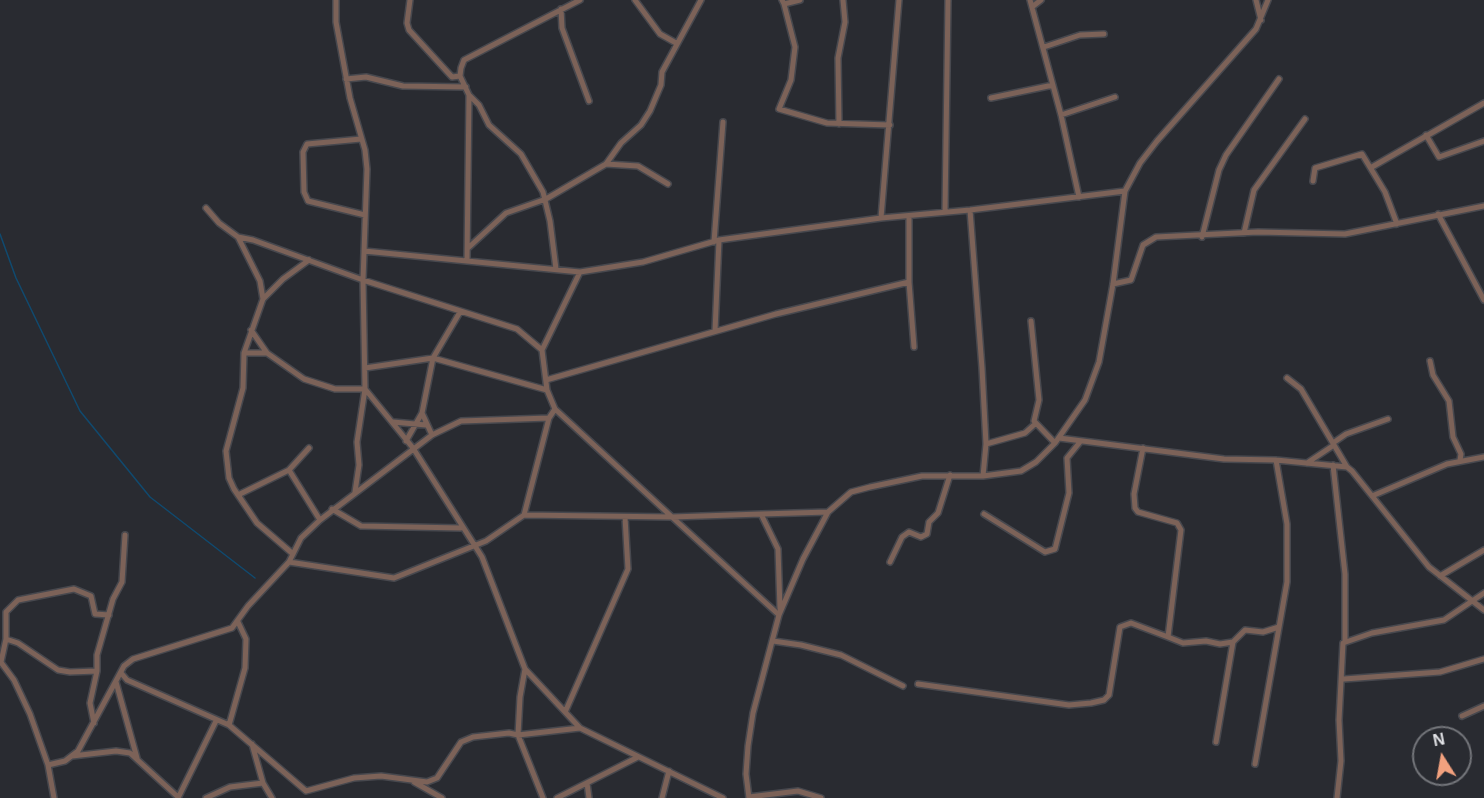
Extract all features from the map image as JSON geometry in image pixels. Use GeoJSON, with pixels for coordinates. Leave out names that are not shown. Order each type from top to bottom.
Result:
{"type":"FeatureCollection","features":[{"type":"Feature","properties":{"kind":"street"},"geometry":{"type":"LineString","coordinates":[[336,0],[336,22],[346,79],[367,169],[363,280],[365,389],[357,442],[359,465],[355,492]]}},
{"type":"Feature","properties":{"kind":"street"},"geometry":{"type":"LineString","coordinates":[[410,0],[407,23],[409,30],[452,77],[460,76]]}},
{"type":"Feature","properties":{"kind":"street"},"geometry":{"type":"LineString","coordinates":[[556,269],[546,199],[521,154],[499,137],[469,95],[460,76],[464,60],[580,0]]}},
{"type":"Feature","properties":{"kind":"street"},"geometry":{"type":"LineString","coordinates":[[635,0],[660,34],[676,43]]}},
{"type":"Feature","properties":{"kind":"street"},"geometry":{"type":"LineString","coordinates":[[468,248],[506,213],[546,199],[606,165],[621,143],[641,125],[650,111],[661,85],[660,76],[701,0]]}},
{"type":"Feature","properties":{"kind":"street"},"geometry":{"type":"LineString","coordinates":[[800,0],[783,2],[795,47],[791,80],[778,107],[796,115],[839,124],[890,125]]}},
{"type":"Feature","properties":{"kind":"street"},"geometry":{"type":"LineString","coordinates":[[839,124],[838,58],[845,22],[843,0]]}},
{"type":"Feature","properties":{"kind":"street"},"geometry":{"type":"LineString","coordinates":[[881,218],[899,0]]}},
{"type":"Feature","properties":{"kind":"street"},"geometry":{"type":"LineString","coordinates":[[945,212],[948,0]]}},
{"type":"Feature","properties":{"kind":"street"},"geometry":{"type":"LineString","coordinates":[[1030,0],[1061,115],[1079,197]]}},
{"type":"Feature","properties":{"kind":"street"},"geometry":{"type":"LineString","coordinates":[[1032,7],[1041,0]]}},
{"type":"Feature","properties":{"kind":"street"},"geometry":{"type":"LineString","coordinates":[[1257,0],[1261,20]]}},
{"type":"Feature","properties":{"kind":"street"},"geometry":{"type":"LineString","coordinates":[[821,798],[798,791],[749,798],[748,746],[753,713],[780,613],[802,559],[828,512],[851,492],[922,476],[983,476],[1021,471],[1036,462],[1057,441],[1085,400],[1099,362],[1113,284],[1125,191],[1140,163],[1256,29],[1268,0]]}},
{"type":"Feature","properties":{"kind":"street"},"geometry":{"type":"LineString","coordinates":[[561,9],[562,28],[589,101]]}},
{"type":"Feature","properties":{"kind":"street"},"geometry":{"type":"LineString","coordinates":[[1044,47],[1080,35],[1104,34]]}},
{"type":"Feature","properties":{"kind":"street"},"geometry":{"type":"LineString","coordinates":[[346,79],[366,77],[403,86],[466,87]]}},
{"type":"Feature","properties":{"kind":"street"},"geometry":{"type":"LineString","coordinates":[[1202,237],[1226,155],[1279,79]]}},
{"type":"Feature","properties":{"kind":"street"},"geometry":{"type":"LineString","coordinates":[[991,98],[1053,85]]}},
{"type":"Feature","properties":{"kind":"street"},"geometry":{"type":"LineString","coordinates":[[467,261],[469,95]]}},
{"type":"Feature","properties":{"kind":"street"},"geometry":{"type":"LineString","coordinates":[[1061,115],[1115,97]]}},
{"type":"Feature","properties":{"kind":"street"},"geometry":{"type":"LineString","coordinates":[[1372,167],[1484,102]]}},
{"type":"Feature","properties":{"kind":"street"},"geometry":{"type":"LineString","coordinates":[[1244,233],[1254,190],[1305,119]]}},
{"type":"Feature","properties":{"kind":"street"},"geometry":{"type":"LineString","coordinates":[[715,331],[716,241],[723,122]]}},
{"type":"Feature","properties":{"kind":"street"},"geometry":{"type":"LineString","coordinates":[[1426,135],[1439,157],[1484,141]]}},
{"type":"Feature","properties":{"kind":"street"},"geometry":{"type":"LineString","coordinates":[[361,139],[306,144],[303,152],[304,192],[308,201],[366,215]]}},
{"type":"Feature","properties":{"kind":"street"},"geometry":{"type":"LineString","coordinates":[[1313,181],[1315,168],[1359,153],[1372,167],[1385,192],[1397,224]]}},
{"type":"Feature","properties":{"kind":"street"},"geometry":{"type":"LineString","coordinates":[[606,165],[638,166],[668,184]]}},
{"type":"Feature","properties":{"kind":"street"},"geometry":{"type":"LineString","coordinates":[[364,251],[580,272],[643,262],[716,241],[881,218],[970,210],[1125,191]]}},
{"type":"Feature","properties":{"kind":"street"},"geometry":{"type":"LineString","coordinates":[[1113,284],[1131,280],[1134,276],[1137,255],[1143,245],[1156,237],[1202,237],[1244,233],[1345,234],[1484,206]]}},
{"type":"Feature","properties":{"kind":"street"},"geometry":{"type":"LineString","coordinates":[[207,208],[219,223],[238,237],[253,240],[363,280],[517,329],[542,350]]}},
{"type":"Feature","properties":{"kind":"street"},"geometry":{"type":"LineString","coordinates":[[970,210],[986,444],[983,476]]}},
{"type":"Feature","properties":{"kind":"street"},"geometry":{"type":"LineString","coordinates":[[1438,214],[1484,300]]}},
{"type":"Feature","properties":{"kind":"street"},"geometry":{"type":"LineString","coordinates":[[909,216],[909,282],[914,347]]}},
{"type":"Feature","properties":{"kind":"street"},"geometry":{"type":"LineString","coordinates":[[238,237],[260,281],[263,298]]}},
{"type":"Feature","properties":{"kind":"street"},"geometry":{"type":"LineString","coordinates":[[293,554],[262,529],[238,495],[229,477],[226,451],[243,388],[244,353],[263,298],[283,279],[309,260]]}},
{"type":"Feature","properties":{"kind":"street"},"geometry":{"type":"LineString","coordinates":[[580,272],[542,350],[547,390],[555,409],[780,613]]}},
{"type":"Feature","properties":{"kind":"street"},"geometry":{"type":"LineString","coordinates":[[546,380],[715,331],[909,282]]}},
{"type":"Feature","properties":{"kind":"street"},"geometry":{"type":"LineString","coordinates":[[406,441],[422,413],[433,358],[460,312]]}},
{"type":"Feature","properties":{"kind":"street"},"geometry":{"type":"LineString","coordinates":[[986,444],[1025,433],[1035,424],[1039,400],[1031,321]]}},
{"type":"Feature","properties":{"kind":"street"},"geometry":{"type":"LineString","coordinates":[[251,330],[267,353],[304,379],[335,389],[365,389],[393,422],[413,448],[486,567],[525,669],[566,710],[580,728],[723,798]]}},
{"type":"Feature","properties":{"kind":"street"},"geometry":{"type":"LineString","coordinates":[[244,353],[267,353]]}},
{"type":"Feature","properties":{"kind":"street"},"geometry":{"type":"LineString","coordinates":[[365,368],[433,358],[547,390]]}},
{"type":"Feature","properties":{"kind":"street"},"geometry":{"type":"LineString","coordinates":[[1430,361],[1433,375],[1449,401],[1452,437],[1461,454],[1460,460]]}},
{"type":"Feature","properties":{"kind":"street"},"geometry":{"type":"LineString","coordinates":[[1287,378],[1301,389],[1347,467],[1429,567],[1484,610]]}},
{"type":"Feature","properties":{"kind":"street"},"geometry":{"type":"LineString","coordinates":[[290,562],[394,578],[499,534],[524,515],[549,418],[555,409]]}},
{"type":"Feature","properties":{"kind":"street"},"geometry":{"type":"LineString","coordinates":[[422,413],[432,435]]}},
{"type":"Feature","properties":{"kind":"street"},"geometry":{"type":"LineString","coordinates":[[72,756],[94,723],[122,674],[124,666],[133,659],[214,636],[238,622],[248,606],[290,562],[301,538],[332,509],[413,448],[432,435],[468,420],[549,418]]}},
{"type":"Feature","properties":{"kind":"street"},"geometry":{"type":"LineString","coordinates":[[1305,464],[1346,434],[1388,419]]}},
{"type":"Feature","properties":{"kind":"street"},"geometry":{"type":"LineString","coordinates":[[393,422],[414,426],[426,425]]}},
{"type":"Feature","properties":{"kind":"street"},"geometry":{"type":"LineString","coordinates":[[1035,424],[1057,441],[1143,448],[1224,459],[1276,460],[1347,467]]}},
{"type":"Feature","properties":{"kind":"street"},"geometry":{"type":"LineString","coordinates":[[984,514],[1045,552],[1055,549],[1069,493],[1067,458],[1080,442]]}},
{"type":"Feature","properties":{"kind":"street"},"geometry":{"type":"LineString","coordinates":[[238,495],[289,470],[309,448]]}},
{"type":"Feature","properties":{"kind":"street"},"geometry":{"type":"LineString","coordinates":[[1143,448],[1134,494],[1135,508],[1138,512],[1177,523],[1181,530],[1168,637]]}},
{"type":"Feature","properties":{"kind":"street"},"geometry":{"type":"LineString","coordinates":[[1372,496],[1460,460],[1484,457]]}},
{"type":"Feature","properties":{"kind":"street"},"geometry":{"type":"LineString","coordinates":[[1255,764],[1287,582],[1287,524],[1276,460]]}},
{"type":"Feature","properties":{"kind":"street"},"geometry":{"type":"LineString","coordinates":[[1333,465],[1345,574],[1344,679],[1337,798]]}},
{"type":"Feature","properties":{"kind":"street"},"geometry":{"type":"LineString","coordinates":[[289,470],[320,520]]}},
{"type":"Feature","properties":{"kind":"street"},"geometry":{"type":"LineString","coordinates":[[890,562],[899,541],[906,534],[921,537],[927,534],[929,522],[938,513],[950,475]]}},
{"type":"Feature","properties":{"kind":"street"},"geometry":{"type":"LineString","coordinates":[[332,509],[361,526],[462,528]]}},
{"type":"Feature","properties":{"kind":"street"},"geometry":{"type":"LineString","coordinates":[[524,515],[672,517],[828,512]]}},
{"type":"Feature","properties":{"kind":"street"},"geometry":{"type":"LineString","coordinates":[[761,514],[778,549],[780,613]]}},
{"type":"Feature","properties":{"kind":"street"},"geometry":{"type":"LineString","coordinates":[[566,710],[628,569],[625,517]]}},
{"type":"Feature","properties":{"kind":"street"},"geometry":{"type":"LineString","coordinates":[[94,723],[90,703],[97,671],[97,655],[123,576],[125,535]]}},
{"type":"Feature","properties":{"kind":"street"},"geometry":{"type":"LineString","coordinates":[[1440,576],[1484,550]]}},
{"type":"Feature","properties":{"kind":"street"},"geometry":{"type":"LineString","coordinates":[[54,798],[48,765],[14,680],[0,662],[6,639],[6,612],[14,603],[26,598],[42,597],[74,589],[91,596],[95,614],[109,615]]}},
{"type":"Feature","properties":{"kind":"street"},"geometry":{"type":"LineString","coordinates":[[1345,641],[1372,633],[1444,620],[1484,594]]}},
{"type":"Feature","properties":{"kind":"street"},"geometry":{"type":"LineString","coordinates":[[229,725],[245,669],[246,639],[238,622]]}},
{"type":"Feature","properties":{"kind":"street"},"geometry":{"type":"LineString","coordinates":[[918,684],[1069,705],[1091,703],[1104,700],[1109,695],[1120,627],[1125,623],[1131,623],[1183,643],[1233,642]]}},
{"type":"Feature","properties":{"kind":"street"},"geometry":{"type":"LineString","coordinates":[[1216,742],[1233,642],[1245,630],[1263,632],[1279,627]]}},
{"type":"Feature","properties":{"kind":"street"},"geometry":{"type":"LineString","coordinates":[[6,639],[18,643],[58,670],[97,671]]}},
{"type":"Feature","properties":{"kind":"street"},"geometry":{"type":"LineString","coordinates":[[773,641],[841,655],[903,686]]}},
{"type":"Feature","properties":{"kind":"street"},"geometry":{"type":"LineString","coordinates":[[1344,679],[1440,672],[1484,659]]}},
{"type":"Feature","properties":{"kind":"street"},"geometry":{"type":"LineString","coordinates":[[525,669],[520,696],[518,735],[543,798]]}},
{"type":"Feature","properties":{"kind":"street"},"geometry":{"type":"LineString","coordinates":[[122,674],[127,680],[229,725],[312,798]]}},
{"type":"Feature","properties":{"kind":"street"},"geometry":{"type":"LineString","coordinates":[[116,682],[137,758]]}},
{"type":"Feature","properties":{"kind":"street"},"geometry":{"type":"LineString","coordinates":[[1462,716],[1484,706]]}},
{"type":"Feature","properties":{"kind":"street"},"geometry":{"type":"LineString","coordinates":[[48,765],[72,756],[116,751],[130,753],[178,798],[216,721]]}},
{"type":"Feature","properties":{"kind":"street"},"geometry":{"type":"LineString","coordinates":[[306,791],[354,778],[381,776],[427,782],[437,778],[461,742],[473,736],[509,733],[518,735],[580,728]]}},
{"type":"Feature","properties":{"kind":"street"},"geometry":{"type":"LineString","coordinates":[[252,744],[263,783],[272,798]]}},
{"type":"Feature","properties":{"kind":"street"},"geometry":{"type":"LineString","coordinates":[[557,798],[638,757]]}},
{"type":"Feature","properties":{"kind":"street"},"geometry":{"type":"LineString","coordinates":[[662,798],[669,771]]}},
{"type":"Feature","properties":{"kind":"street"},"geometry":{"type":"LineString","coordinates":[[412,781],[432,795],[442,798]]}},
{"type":"Feature","properties":{"kind":"street"},"geometry":{"type":"LineString","coordinates":[[206,798],[225,789],[263,783]]}},
{"type":"Feature","properties":{"kind":"street"},"geometry":{"type":"LineString","coordinates":[[587,783],[589,798]]}},
{"type":"Feature","properties":{"kind":"waterway"},"geometry":{"type":"LineString","coordinates":[[0,234],[16,278],[80,411],[150,497],[255,578]]}}]}
